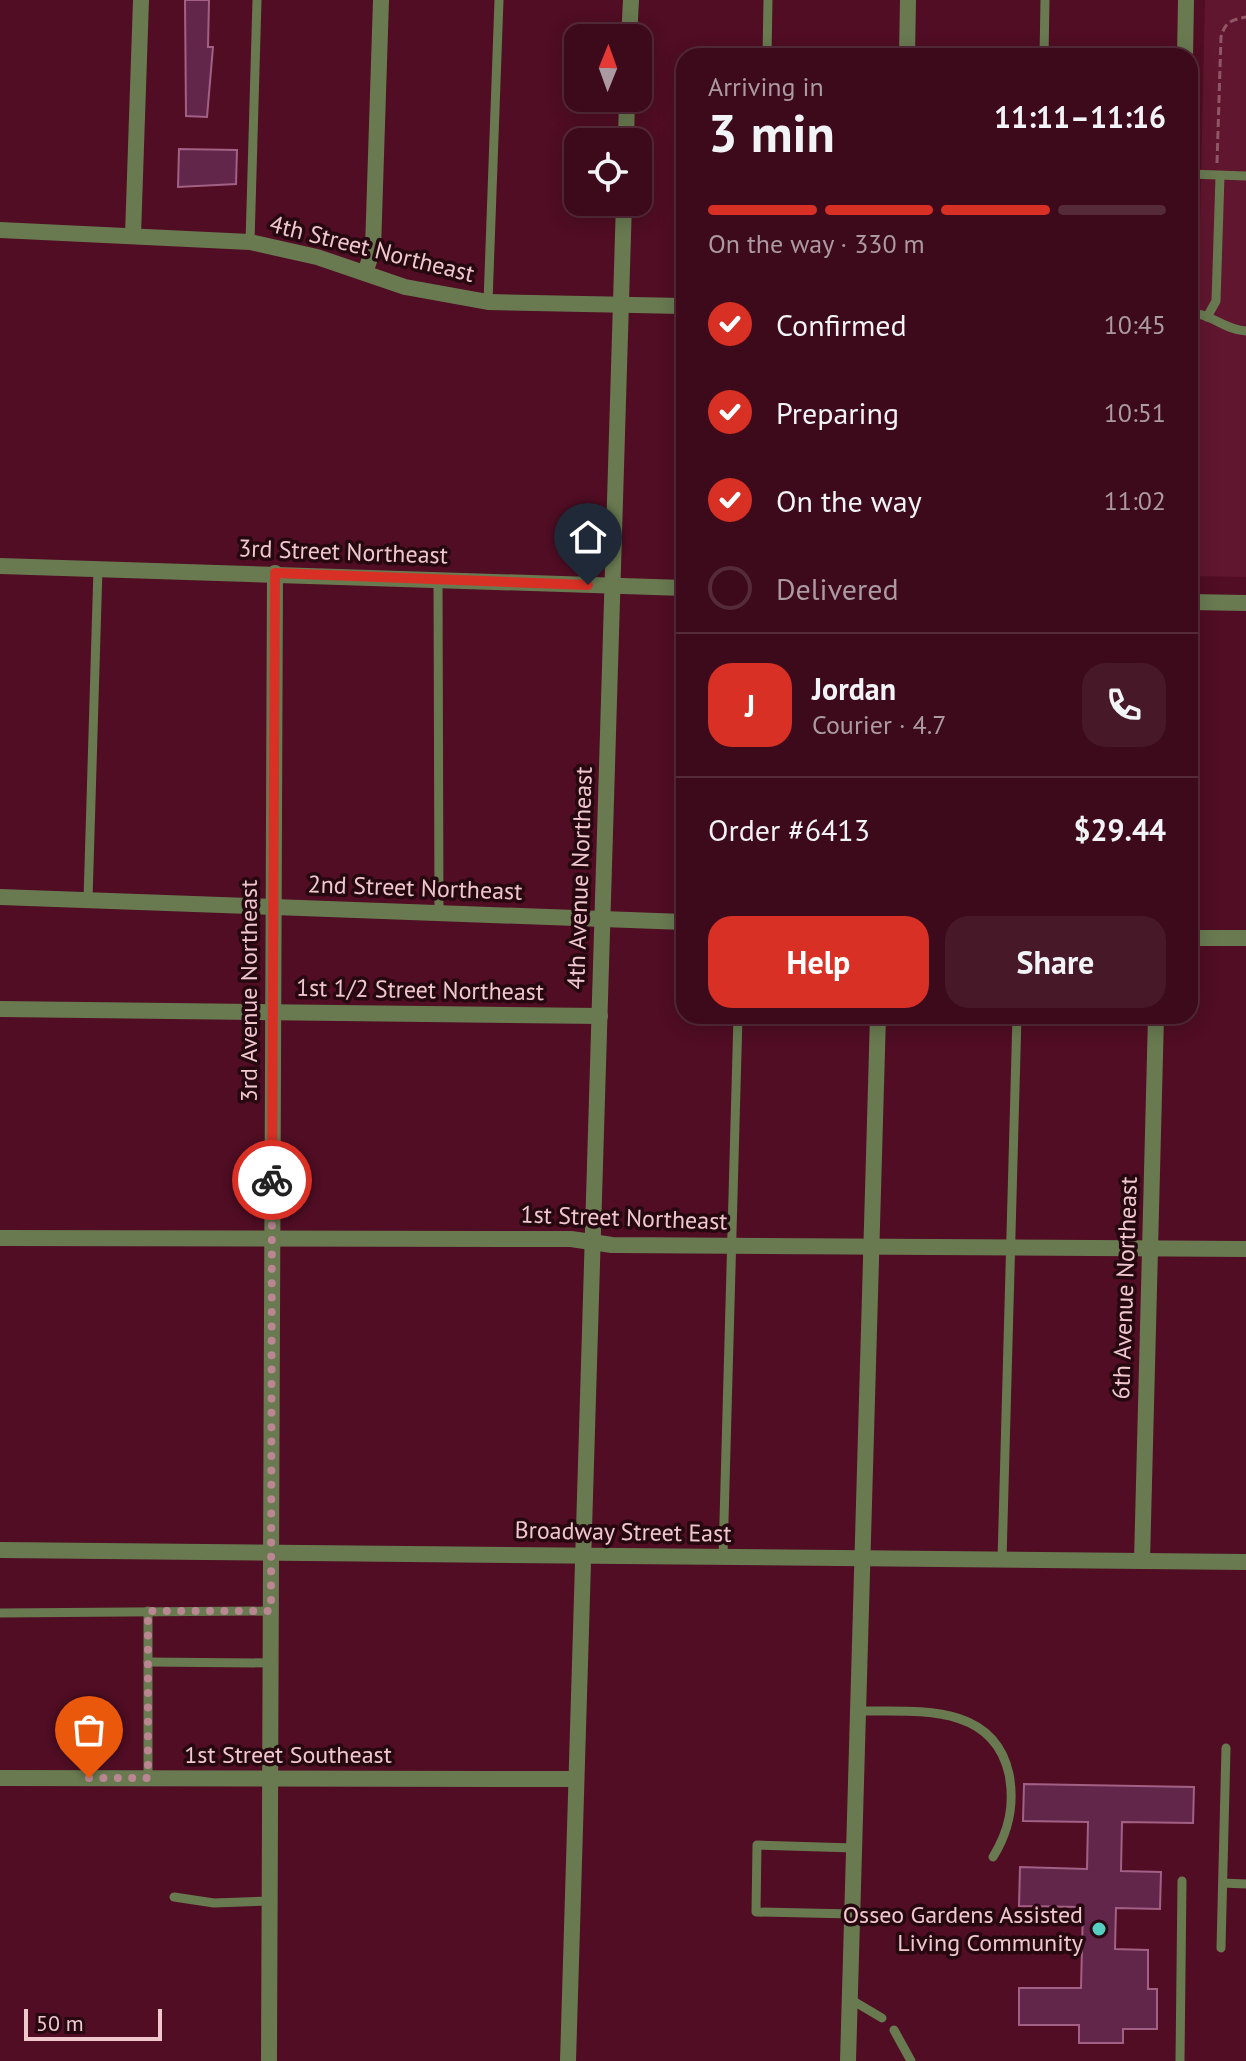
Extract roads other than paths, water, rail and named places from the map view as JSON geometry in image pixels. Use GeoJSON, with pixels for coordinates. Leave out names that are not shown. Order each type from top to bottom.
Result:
{"type":"FeatureCollection","features":[{"type":"Feature","properties":{"kind":"street"},"geometry":{"type":"LineString","coordinates":[[133,235],[141,0]]}},
{"type":"Feature","properties":{"kind":"street"},"geometry":{"type":"LineString","coordinates":[[365,273],[373,249],[381,0]]}},
{"type":"Feature","properties":{"kind":"street"},"geometry":{"type":"LineString","coordinates":[[630,24],[631,0]]}},
{"type":"Feature","properties":{"kind":"street"},"geometry":{"type":"LineString","coordinates":[[907,48],[908,0]]}},
{"type":"Feature","properties":{"kind":"street"},"geometry":{"type":"LineString","coordinates":[[1185,48],[1186,0]]}},
{"type":"Feature","properties":{"kind":"street","name":"4th Avenue Northeast"},"geometry":{"type":"LineString","coordinates":[[568,2061],[624,216]]}},
{"type":"Feature","properties":{"kind":"street","name":"4th Street Northeast"},"geometry":{"type":"LineString","coordinates":[[0,230],[250,242],[431,294],[488,302],[676,306]]}},
{"type":"Feature","properties":{"kind":"street","name":"3rd Street Northeast"},"geometry":{"type":"LineString","coordinates":[[0,566],[676,588]]}},
{"type":"Feature","properties":{"kind":"street","name":"3rd Avenue Northeast"},"geometry":{"type":"LineString","coordinates":[[269,2061],[275,573]]}},
{"type":"Feature","properties":{"kind":"street"},"geometry":{"type":"LineString","coordinates":[[1198,602],[1246,603]]}},
{"type":"Feature","properties":{"kind":"street","name":"2nd Street Northeast"},"geometry":{"type":"LineString","coordinates":[[0,897],[676,922]]}},
{"type":"Feature","properties":{"kind":"street"},"geometry":{"type":"LineString","coordinates":[[1198,938],[1246,938]]}},
{"type":"Feature","properties":{"kind":"street","name":"1st 1/2 Street Northeast"},"geometry":{"type":"LineString","coordinates":[[0,1009],[600,1016]]}},
{"type":"Feature","properties":{"kind":"street"},"geometry":{"type":"LineString","coordinates":[[848,2061],[878,1024]]}},
{"type":"Feature","properties":{"kind":"street","name":"6th Avenue Northeast"},"geometry":{"type":"LineString","coordinates":[[1142,1561],[1156,1024]]}},
{"type":"Feature","properties":{"kind":"street","name":"1st Street Northeast"},"geometry":{"type":"LineString","coordinates":[[0,1238],[272,1238],[871,1248],[1246,1249]]}},
{"type":"Feature","properties":{"kind":"street","name":"Broadway Street East"},"geometry":{"type":"LineString","coordinates":[[0,1550],[1246,1562]]}},
{"type":"Feature","properties":{"kind":"street","name":"1st Street Southeast"},"geometry":{"type":"LineString","coordinates":[[0,1778],[576,1779]]}},
{"type":"Feature","properties":{"kind":"lane"},"geometry":{"type":"LineString","coordinates":[[250,242],[257,0]]}},
{"type":"Feature","properties":{"kind":"lane"},"geometry":{"type":"LineString","coordinates":[[488,302],[499,0]]}},
{"type":"Feature","properties":{"kind":"lane"},"geometry":{"type":"LineString","coordinates":[[767,48],[768,0]]}},
{"type":"Feature","properties":{"kind":"lane"},"geometry":{"type":"LineString","coordinates":[[1044,48],[1045,0]]}},
{"type":"Feature","properties":{"kind":"lane"},"geometry":{"type":"LineString","coordinates":[[1198,175],[1246,176]]}},
{"type":"Feature","properties":{"kind":"lane"},"geometry":{"type":"LineString","coordinates":[[1207,317],[1216,301],[1220,176]]}},
{"type":"Feature","properties":{"kind":"lane"},"geometry":{"type":"LineString","coordinates":[[1198,315],[1229,330],[1246,331]]}},
{"type":"Feature","properties":{"kind":"lane"},"geometry":{"type":"LineString","coordinates":[[88,900],[98,568]]}},
{"type":"Feature","properties":{"kind":"lane"},"geometry":{"type":"LineString","coordinates":[[438,579],[439,913]]}},
{"type":"Feature","properties":{"kind":"lane"},"geometry":{"type":"LineString","coordinates":[[723,1557],[738,1024]]}},
{"type":"Feature","properties":{"kind":"lane"},"geometry":{"type":"LineString","coordinates":[[1002,1560],[1017,1024]]}},
{"type":"Feature","properties":{"kind":"lane"},"geometry":{"type":"LineString","coordinates":[[148,1611],[148,1778]]}},
{"type":"Feature","properties":{"kind":"lane"},"geometry":{"type":"LineString","coordinates":[[0,1613],[271,1611]]}},
{"type":"Feature","properties":{"kind":"lane"},"geometry":{"type":"LineString","coordinates":[[148,1662],[270,1663]]}},
{"type":"Feature","properties":{"kind":"lane"},"geometry":{"type":"LineString","coordinates":[[859,1711],[939,1713],[964,1719],[989,1735],[1004,1755],[1011,1784],[1011,1821],[993,1857]]}},
{"type":"Feature","properties":{"kind":"lane"},"geometry":{"type":"LineString","coordinates":[[1221,1948],[1226,1748]]}},
{"type":"Feature","properties":{"kind":"lane"},"geometry":{"type":"LineString","coordinates":[[853,1914],[756,1912],[757,1845],[854,1848]]}},
{"type":"Feature","properties":{"kind":"lane"},"geometry":{"type":"LineString","coordinates":[[1180,2061],[1182,1881]]}},
{"type":"Feature","properties":{"kind":"lane"},"geometry":{"type":"LineString","coordinates":[[1223,1883],[1246,1884]]}},
{"type":"Feature","properties":{"kind":"lane"},"geometry":{"type":"LineString","coordinates":[[174,1897],[214,1903],[270,1901]]}},
{"type":"Feature","properties":{"kind":"lane"},"geometry":{"type":"LineString","coordinates":[[850,1999],[882,2018]]}},
{"type":"Feature","properties":{"kind":"lane"},"geometry":{"type":"LineString","coordinates":[[894,2030],[911,2061]]}},
{"type":"Feature","properties":{"kind":"place","name":"Osseo Gardens Assisted Living Community"},"geometry":{"type":"Point","coordinates":[1099,1929]}}]}
